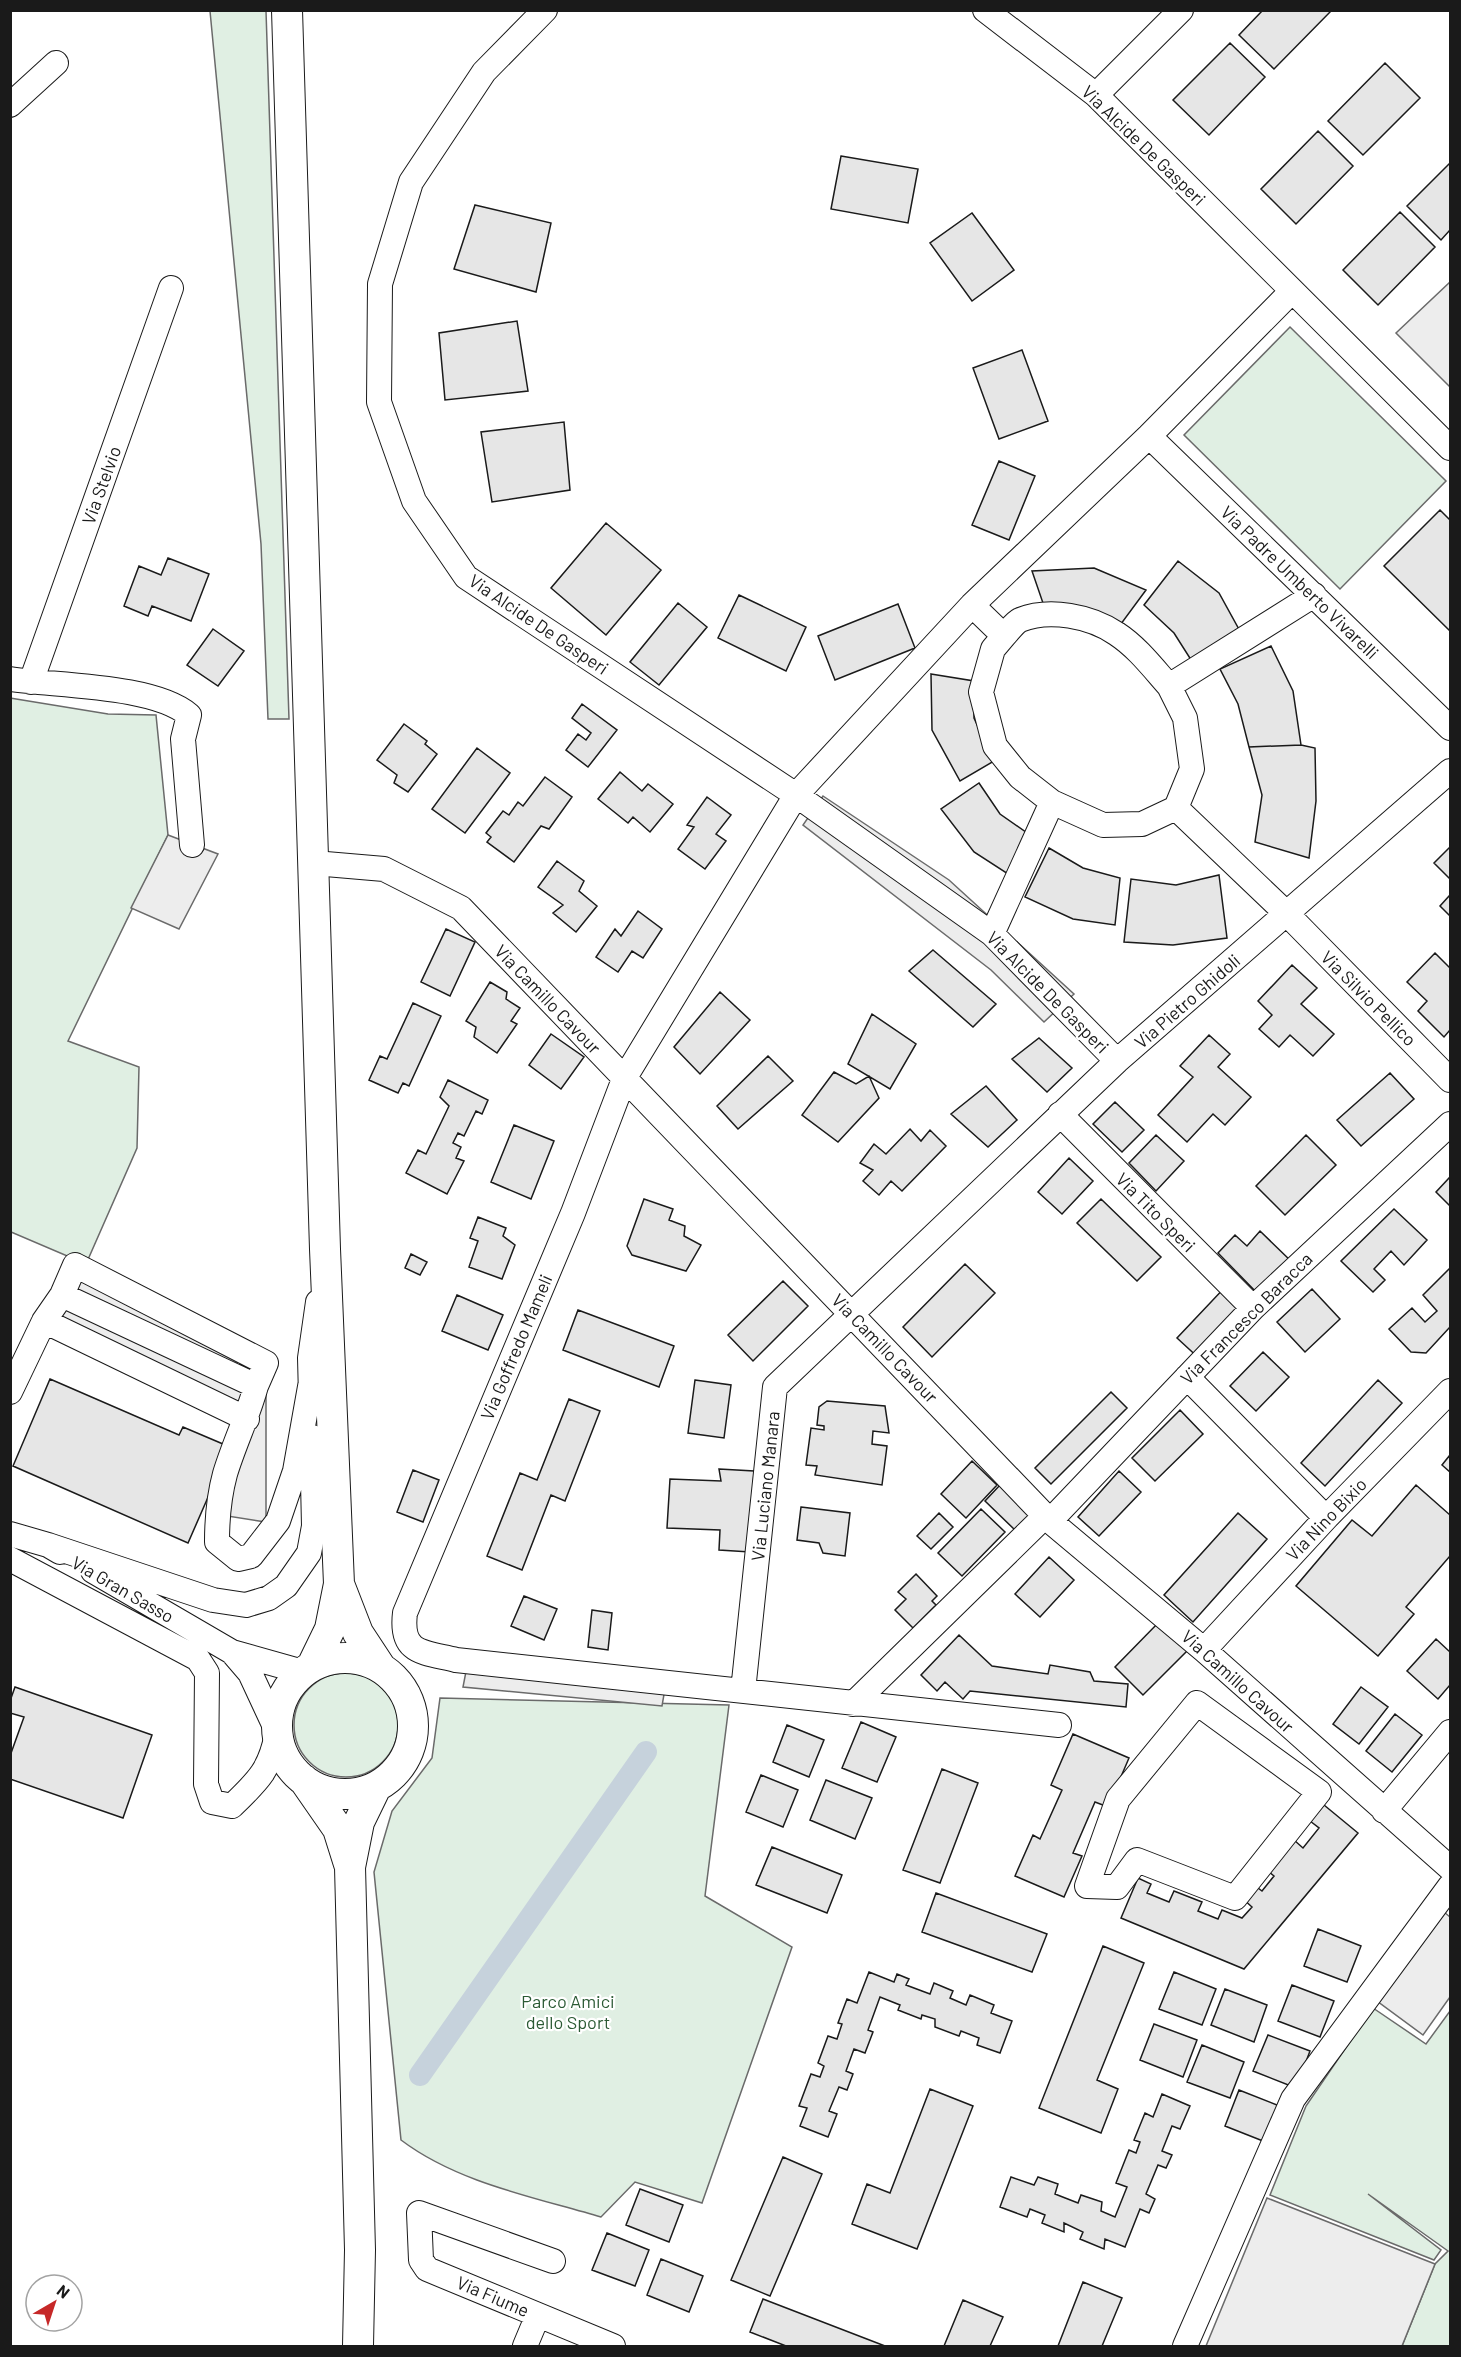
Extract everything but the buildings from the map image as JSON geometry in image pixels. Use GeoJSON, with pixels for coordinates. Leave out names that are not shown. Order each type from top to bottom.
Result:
{"type":"FeatureCollection","features":[{"type":"Feature","properties":{"kind":"main road"},"geometry":{"type":"LineString","coordinates":[[287,10],[326,1249],[339,1584],[330,1629],[307,1669],[288,1689],[279,1709],[277,1733],[290,1767],[304,1780],[338,1829],[350,1867]]}},
{"type":"Feature","properties":{"kind":"main road"},"geometry":{"type":"LineString","coordinates":[[339,1584],[358,1633],[381,1668]]}},
{"type":"Feature","properties":{"kind":"main road"},"geometry":{"type":"LineString","coordinates":[[304,1780],[321,1790],[339,1794],[358,1793],[376,1788],[393,1776],[405,1759],[412,1740],[413,1719],[408,1699],[397,1681],[381,1668],[364,1660],[347,1658],[329,1659],[307,1669]]}},
{"type":"Feature","properties":{"kind":"main road"},"geometry":{"type":"LineString","coordinates":[[358,2346],[360,2250],[350,1867],[359,1822],[376,1788]]}},
{"type":"Feature","properties":{"kind":"main road"},"geometry":{"type":"LineString","coordinates":[[360,2250],[372,2346]]}},
{"type":"Feature","properties":{"kind":"street","name":"Via Alcide De Gasperi"},"geometry":{"type":"LineString","coordinates":[[545,10],[484,72],[411,182],[380,284],[379,402],[414,501],[466,578],[796,795],[992,934],[1117,1061]]}},
{"type":"Feature","properties":{"kind":"street","name":"Via Alcide De Gasperi"},"geometry":{"type":"LineString","coordinates":[[985,10],[1096,95],[1450,448]]}},
{"type":"Feature","properties":{"kind":"street"},"geometry":{"type":"LineString","coordinates":[[1096,95],[1180,10]]}},
{"type":"Feature","properties":{"kind":"street"},"geometry":{"type":"LineString","coordinates":[[10,105],[57,63]]}},
{"type":"Feature","properties":{"kind":"street","name":"Via Stelvio"},"geometry":{"type":"LineString","coordinates":[[171,288],[21,681],[111,690],[177,705],[189,715],[183,739],[192,845]]}},
{"type":"Feature","properties":{"kind":"street"},"geometry":{"type":"LineString","coordinates":[[1149,436],[1292,291]]}},
{"type":"Feature","properties":{"kind":"street","name":"Via Goffredo Mameli"},"geometry":{"type":"LineString","coordinates":[[743,1691],[456,1660],[422,1652],[408,1642],[402,1632],[405,1613],[573,1213],[624,1078],[796,795],[972,605],[1149,436]]}},
{"type":"Feature","properties":{"kind":"street","name":"Via Padre Umberto Vivarelli"},"geometry":{"type":"LineString","coordinates":[[1149,436],[1450,728]]}},
{"type":"Feature","properties":{"kind":"street"},"geometry":{"type":"LineString","coordinates":[[1169,686],[1314,595]]}},
{"type":"Feature","properties":{"kind":"street"},"geometry":{"type":"LineString","coordinates":[[972,605],[1004,636]]}},
{"type":"Feature","properties":{"kind":"street"},"geometry":{"type":"LineString","coordinates":[[1043,614],[1077,617],[1116,633],[1144,657],[1169,686],[1185,718],[1192,769],[1176,808],[1142,824],[1103,825],[1052,802],[1020,777],[995,746],[981,692],[993,649],[1018,621],[1043,614]]}},
{"type":"Feature","properties":{"kind":"street","name":"Via Pietro Ghidoli"},"geometry":{"type":"LineString","coordinates":[[852,1313],[1117,1061],[1450,771]]}},
{"type":"Feature","properties":{"kind":"street"},"geometry":{"type":"LineString","coordinates":[[992,934],[1052,802]]}},
{"type":"Feature","properties":{"kind":"street","name":"Via Silvio Pellico"},"geometry":{"type":"LineString","coordinates":[[1176,808],[1287,915],[1450,1080]]}},
{"type":"Feature","properties":{"kind":"street","name":"Via Camillo Cavour"},"geometry":{"type":"LineString","coordinates":[[314,862],[384,869],[461,908],[1048,1518],[1204,1650],[1450,1868]]}},
{"type":"Feature","properties":{"kind":"street","name":"Via Tito Speri"},"geometry":{"type":"LineString","coordinates":[[1060,1114],[1253,1308]]}},
{"type":"Feature","properties":{"kind":"street","name":"Via Francesco Baracca"},"geometry":{"type":"LineString","coordinates":[[853,1704],[1048,1518],[1253,1308],[1450,1124]]}},
{"type":"Feature","properties":{"kind":"street"},"geometry":{"type":"LineString","coordinates":[[48,1545],[213,1600],[246,1605],[268,1598],[286,1586],[300,1570],[309,1553],[314,1526],[310,1358],[326,1249]]}},
{"type":"Feature","properties":{"kind":"street"},"geometry":{"type":"LineString","coordinates":[[10,1392],[44,1321],[62,1295],[75,1265],[266,1364],[225,1473],[218,1511],[217,1542],[238,1559],[252,1556],[279,1521],[295,1471],[311,1382]]}},
{"type":"Feature","properties":{"kind":"street"},"geometry":{"type":"LineString","coordinates":[[62,1295],[256,1386]]}},
{"type":"Feature","properties":{"kind":"street","name":"Via Luciano Manara"},"geometry":{"type":"LineString","coordinates":[[743,1691],[775,1387],[852,1313]]}},
{"type":"Feature","properties":{"kind":"street"},"geometry":{"type":"LineString","coordinates":[[44,1321],[247,1419]]}},
{"type":"Feature","properties":{"kind":"street"},"geometry":{"type":"LineString","coordinates":[[1187,1377],[1326,1518]]}},
{"type":"Feature","properties":{"kind":"street","name":"Via Nino Bixio"},"geometry":{"type":"LineString","coordinates":[[1204,1650],[1326,1518],[1450,1390]]}},
{"type":"Feature","properties":{"kind":"street","name":"Via Gran Sasso"},"geometry":{"type":"LineString","coordinates":[[10,1534],[48,1545],[232,1652],[307,1669]]}},
{"type":"Feature","properties":{"kind":"street"},"geometry":{"type":"LineString","coordinates":[[10,1559],[198,1659],[207,1673],[206,1784],[212,1802],[232,1806],[256,1784],[272,1759],[277,1733]]}},
{"type":"Feature","properties":{"kind":"street","name":"Via Gran Sasso"},"geometry":{"type":"LineString","coordinates":[[232,1652],[250,1673],[277,1733]]}},
{"type":"Feature","properties":{"kind":"street"},"geometry":{"type":"LineString","coordinates":[[743,1691],[1059,1725]]}},
{"type":"Feature","properties":{"kind":"street"},"geometry":{"type":"LineString","coordinates":[[1197,1703],[1319,1792],[1235,1898],[1137,1860],[1117,1887],[1087,1886],[1118,1798],[1197,1703]]}},
{"type":"Feature","properties":{"kind":"street"},"geometry":{"type":"LineString","coordinates":[[1384,1811],[1450,1732]]}},
{"type":"Feature","properties":{"kind":"street"},"geometry":{"type":"LineString","coordinates":[[1185,2346],[1293,2099],[1450,1886]]}},
{"type":"Feature","properties":{"kind":"street","name":"Via Fiume"},"geometry":{"type":"LineString","coordinates":[[553,2262],[419,2213],[421,2260],[427,2269],[613,2346]]}},
{"type":"Feature","properties":{"kind":"street"},"geometry":{"type":"LineString","coordinates":[[525,2346],[538,2315]]}},
{"type":"Feature","properties":{"kind":"green space"},"geometry":{"type":"Polygon","coordinates":[[[210,11],[266,11],[289,719],[268,719],[261,544],[210,11]]]}},
{"type":"Feature","properties":{"kind":"green space"},"geometry":{"type":"Polygon","coordinates":[[[1290,327],[1446,481],[1340,589],[1184,435],[1290,327]]]}},
{"type":"Feature","properties":{"kind":"green space"},"geometry":{"type":"Polygon","coordinates":[[[10,698],[108,714],[156,715],[168,835],[68,1041],[139,1067],[137,1148],[86,1264],[11,1232],[10,698]]]}},
{"type":"Feature","properties":{"kind":"green space"},"geometry":{"type":"Polygon","coordinates":[[[346,1673],[366,1677],[375,1682],[389,1696],[394,1705],[398,1725],[394,1745],[389,1754],[375,1768],[366,1773],[346,1777],[326,1773],[317,1768],[303,1754],[298,1745],[294,1725],[298,1705],[303,1696],[317,1682],[326,1677],[346,1673]]]}},
{"type":"Feature","properties":{"kind":"green space","name":"Parco Amici dello Sport"},"geometry":{"type":"Polygon","coordinates":[[[440,1698],[729,1705],[705,1896],[792,1947],[702,2203],[635,2182],[601,2217],[472,2178],[423,2155],[401,2140],[374,1872],[392,1811],[432,1758],[440,1698]]]}},
{"type":"Feature","properties":{"kind":"green space"},"geometry":{"type":"Polygon","coordinates":[[[1373,2008],[1426,2044],[1450,2011],[1450,2346],[1402,2346],[1435,2264],[1448,2251],[1368,2194],[1441,2250],[1434,2260],[1270,2195],[1306,2106],[1373,2008]]]}},
{"type":"Feature","properties":{"kind":"shaded area"},"geometry":{"type":"Polygon","coordinates":[[[1450,282],[1450,387],[1396,333],[1450,282]]]}},
{"type":"Feature","properties":{"kind":"shaded area"},"geometry":{"type":"Polygon","coordinates":[[[823,796],[949,880],[1074,994],[1044,1022],[991,970],[803,825],[823,796]]]}},
{"type":"Feature","properties":{"kind":"shaded area"},"geometry":{"type":"Polygon","coordinates":[[[168,835],[218,854],[179,929],[131,908],[168,835]]]}},
{"type":"Feature","properties":{"kind":"shaded area"},"geometry":{"type":"Polygon","coordinates":[[[75,1265],[266,1363],[266,1522],[208,1513],[237,1420],[40,1330],[75,1265]]]}},
{"type":"Feature","properties":{"kind":"shaded area"},"geometry":{"type":"Polygon","coordinates":[[[468,1661],[666,1683],[662,1706],[463,1687],[468,1661]]]}},
{"type":"Feature","properties":{"kind":"shaded area"},"geometry":{"type":"Polygon","coordinates":[[[1444,1912],[1450,1917],[1450,1997],[1423,2035],[1377,2001],[1444,1912]]]}},
{"type":"Feature","properties":{"kind":"shaded area"},"geometry":{"type":"Polygon","coordinates":[[[1267,2198],[1435,2264],[1402,2346],[1206,2346],[1267,2198]]]}},
{"type":"Feature","properties":{"kind":"waterway"},"geometry":{"type":"LineString","coordinates":[[420,2075],[646,1752]]}}]}
